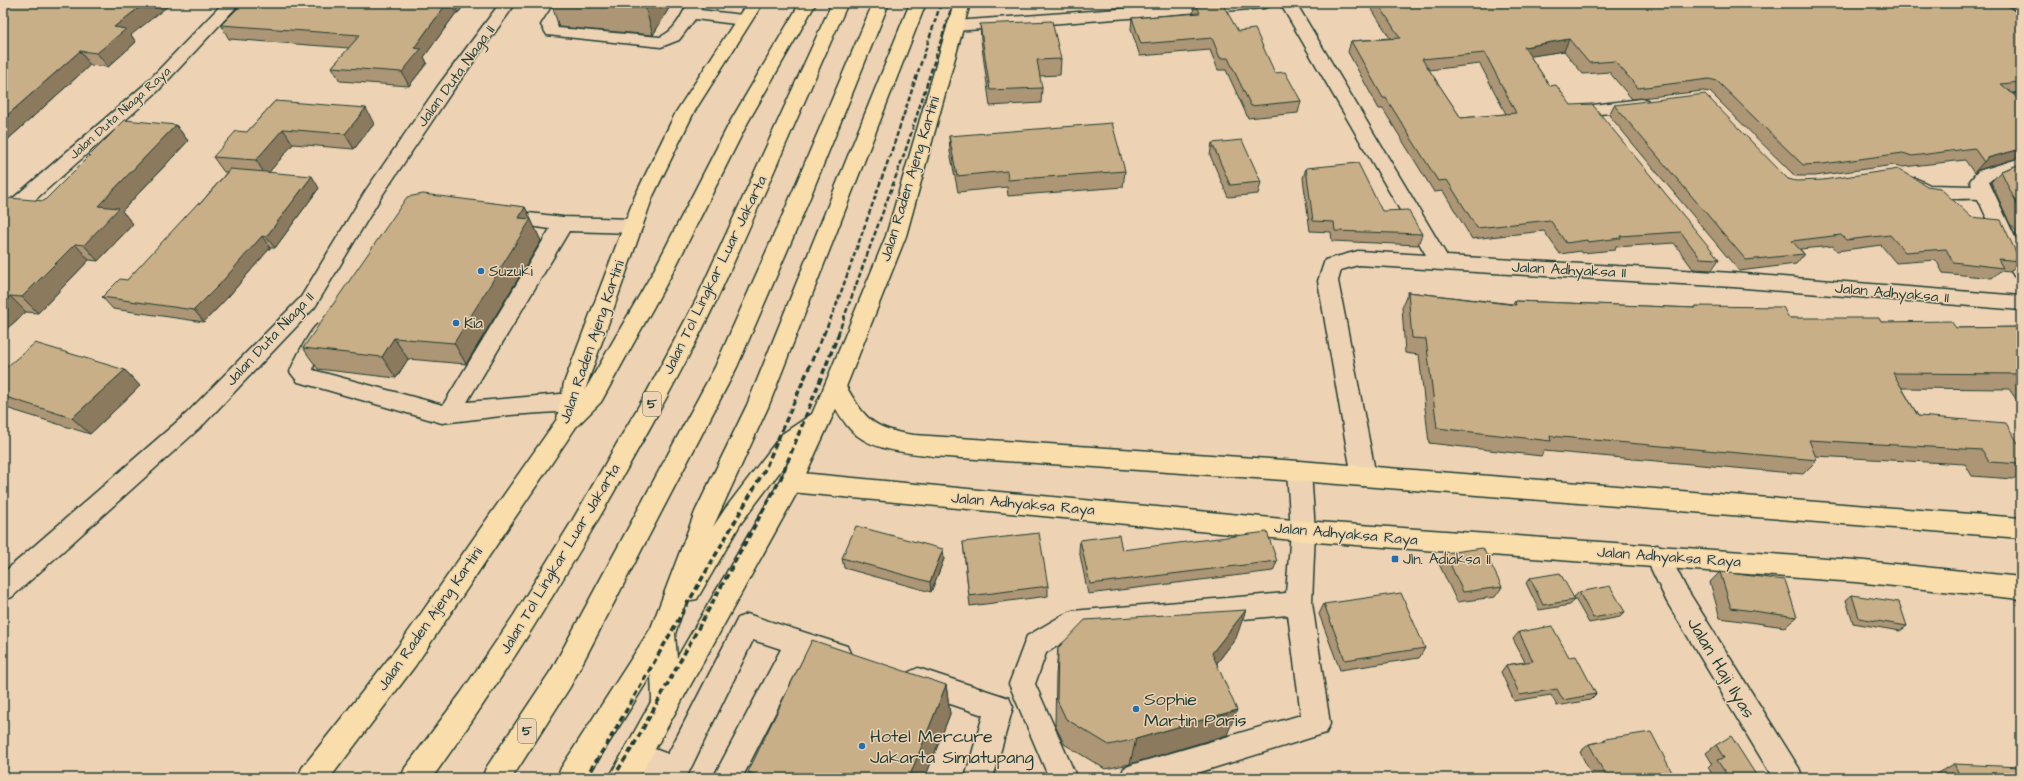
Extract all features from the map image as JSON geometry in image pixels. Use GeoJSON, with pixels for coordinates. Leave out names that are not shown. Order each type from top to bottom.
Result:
{"type":"FeatureCollection","features":[{"type":"Feature","properties":{"kind":"main road","name":"Jalan Raden Ajeng Kartini"},"geometry":{"type":"LineString","coordinates":[[312,778],[406,657],[570,411],[575,383],[644,196],[685,112],[755,3]]}},
{"type":"Feature","properties":{"kind":"main road"},"geometry":{"type":"LineString","coordinates":[[570,411],[593,396],[664,270],[739,122],[808,3]]}},
{"type":"Feature","properties":{"kind":"main road","name":"Jalan Tol Lingkar Luar Jakarta"},"geometry":{"type":"LineString","coordinates":[[415,778],[471,702],[523,623],[581,528],[656,396],[709,293],[840,3]]}},
{"type":"Feature","properties":{"kind":"main road","name":"5"},"geometry":{"type":"LineString","coordinates":[[496,778],[561,678],[726,367],[794,212],[881,3]]}},
{"type":"Feature","properties":{"kind":"main road"},"geometry":{"type":"LineString","coordinates":[[666,705],[662,634],[707,512],[758,405],[918,3]]}},
{"type":"Feature","properties":{"kind":"main road","name":"Jalan Raden Ajeng Kartini"},"geometry":{"type":"LineString","coordinates":[[629,767],[666,705],[791,482],[835,387],[896,236],[962,3]]}},
{"type":"Feature","properties":{"kind":"main road"},"geometry":{"type":"LineString","coordinates":[[835,387],[858,424],[874,435],[896,442],[933,447],[1299,471],[2021,528]]}},
{"type":"Feature","properties":{"kind":"main road","name":"Jalan Raden Ajeng Kartini"},"geometry":{"type":"LineString","coordinates":[[571,778],[662,634],[733,516],[790,441],[820,419]]}},
{"type":"Feature","properties":{"kind":"main road","name":"Jalan Adhyaksa Raya"},"geometry":{"type":"LineString","coordinates":[[791,482],[1303,530],[1481,545],[1657,556],[1855,571],[2021,588]]}},
{"type":"Feature","properties":{"kind":"street","name":"Jalan Duta Niaga Raya"},"geometry":{"type":"LineString","coordinates":[[3,217],[151,88],[232,3]]}},
{"type":"Feature","properties":{"kind":"street","name":"Jalan Duta Niaga II"},"geometry":{"type":"LineString","coordinates":[[3,589],[194,420],[308,302],[373,194],[444,90],[508,3]]}},
{"type":"Feature","properties":{"kind":"street"},"geometry":{"type":"LineString","coordinates":[[564,3],[549,27],[553,32],[665,41],[674,38],[692,8],[743,20]]}},
{"type":"Feature","properties":{"kind":"street"},"geometry":{"type":"LineString","coordinates":[[955,26],[1141,8],[1264,3]]}},
{"type":"Feature","properties":{"kind":"street"},"geometry":{"type":"LineString","coordinates":[[1288,3],[1440,263]]}},
{"type":"Feature","properties":{"kind":"street"},"geometry":{"type":"LineString","coordinates":[[2021,98],[2010,102],[2021,109]]}},
{"type":"Feature","properties":{"kind":"street"},"geometry":{"type":"LineString","coordinates":[[1608,128],[1593,103],[1656,102]]}},
{"type":"Feature","properties":{"kind":"street"},"geometry":{"type":"LineString","coordinates":[[2021,164],[1985,175],[1981,187],[2021,271]]}},
{"type":"Feature","properties":{"kind":"street"},"geometry":{"type":"LineString","coordinates":[[1900,176],[1926,191],[1981,187]]}},
{"type":"Feature","properties":{"kind":"street"},"geometry":{"type":"LineString","coordinates":[[488,214],[563,224],[633,226]]}},
{"type":"Feature","properties":{"kind":"street"},"geometry":{"type":"LineString","coordinates":[[450,412],[563,224]]}},
{"type":"Feature","properties":{"kind":"street","name":"Jalan Adhyaksa II"},"geometry":{"type":"LineString","coordinates":[[1364,476],[1328,281],[1332,265],[1358,258],[1733,280],[2021,303]]}},
{"type":"Feature","properties":{"kind":"street"},"geometry":{"type":"LineString","coordinates":[[1719,262],[1733,280]]}},
{"type":"Feature","properties":{"kind":"street"},"geometry":{"type":"LineString","coordinates":[[334,318],[304,362],[301,372],[312,378],[435,413],[570,411]]}},
{"type":"Feature","properties":{"kind":"street"},"geometry":{"type":"LineString","coordinates":[[1134,778],[1316,724],[1300,603],[1299,579],[1303,530],[1299,471]]}},
{"type":"Feature","properties":{"kind":"street","name":"Jalan Haji Ilyas"},"geometry":{"type":"LineString","coordinates":[[1657,556],[1676,594],[1788,778]]}},
{"type":"Feature","properties":{"kind":"street"},"geometry":{"type":"LineString","coordinates":[[1063,778],[1022,684],[1036,645],[1072,623],[1300,603]]}},
{"type":"Feature","properties":{"kind":"street"},"geometry":{"type":"LineString","coordinates":[[629,767],[674,771],[747,626],[858,662]]}},
{"type":"Feature","properties":{"kind":"street"},"geometry":{"type":"LineString","coordinates":[[727,778],[798,642]]}},
{"type":"Feature","properties":{"kind":"street"},"geometry":{"type":"LineString","coordinates":[[895,673],[999,707],[979,778]]}},
{"type":"Feature","properties":{"kind":"building"},"geometry":{"type":"Polygon","coordinates":[[[7,3],[145,3],[114,27],[126,29],[97,53],[80,51],[3,119],[3,6],[7,3]]]}},
{"type":"Feature","properties":{"kind":"building"},"geometry":{"type":"Polygon","coordinates":[[[243,3],[447,3],[414,48],[421,49],[402,72],[332,67],[360,35],[221,25],[243,3]]]}},
{"type":"Feature","properties":{"kind":"building"},"geometry":{"type":"Polygon","coordinates":[[[1195,3],[1222,3],[1238,31],[1255,29],[1275,73],[1285,72],[1301,101],[1251,106],[1228,58],[1220,58],[1212,38],[1141,44],[1132,18],[1200,13],[1195,3]]]}},
{"type":"Feature","properties":{"kind":"building"},"geometry":{"type":"Polygon","coordinates":[[[1378,3],[2004,3],[2021,16],[2021,82],[2001,84],[2021,101],[2021,149],[1987,158],[1984,162],[1974,148],[1912,156],[1903,153],[1823,164],[1803,165],[1717,81],[1709,79],[1638,88],[1615,61],[1589,63],[1569,39],[1524,47],[1550,86],[1556,85],[1571,105],[1592,104],[1719,259],[1700,258],[1681,232],[1620,236],[1621,238],[1566,243],[1550,220],[1477,228],[1447,180],[1438,181],[1386,98],[1383,98],[1351,41],[1400,38],[1378,3]],[[1485,53],[1422,59],[1461,118],[1516,113],[1485,53]]]}},
{"type":"Feature","properties":{"kind":"building"},"geometry":{"type":"Polygon","coordinates":[[[1052,21],[1061,59],[1037,60],[1042,88],[990,90],[980,24],[1052,21]]]}},
{"type":"Feature","properties":{"kind":"building"},"geometry":{"type":"Polygon","coordinates":[[[1705,94],[1788,179],[1796,181],[1823,180],[1899,169],[1927,186],[1940,188],[1971,217],[2001,220],[2020,261],[1998,259],[2003,268],[1953,262],[1946,249],[1905,252],[1890,235],[1846,240],[1841,235],[1792,241],[1804,254],[1746,260],[1614,105],[1705,94]]]}},
{"type":"Feature","properties":{"kind":"building"},"geometry":{"type":"Polygon","coordinates":[[[275,101],[366,108],[345,134],[283,129],[256,160],[213,157],[236,131],[247,132],[275,101]]]}},
{"type":"Feature","properties":{"kind":"building"},"geometry":{"type":"Polygon","coordinates":[[[125,120],[176,125],[98,206],[119,208],[84,245],[75,244],[22,297],[10,296],[3,302],[3,205],[10,198],[44,201],[125,120]]]}},
{"type":"Feature","properties":{"kind":"building"},"geometry":{"type":"Polygon","coordinates":[[[1112,123],[1125,171],[1008,180],[1007,171],[957,176],[949,136],[1112,123]]]}},
{"type":"Feature","properties":{"kind":"building"},"geometry":{"type":"Polygon","coordinates":[[[1242,140],[1261,182],[1230,185],[1212,143],[1242,140]]]}},
{"type":"Feature","properties":{"kind":"building"},"geometry":{"type":"Polygon","coordinates":[[[1358,163],[1382,211],[1408,210],[1422,234],[1335,231],[1334,222],[1313,221],[1306,168],[1358,163]]]}},
{"type":"Feature","properties":{"kind":"building"},"geometry":{"type":"Polygon","coordinates":[[[2021,164],[2021,213],[2001,171],[2021,164]]]}},
{"type":"Feature","properties":{"kind":"building"},"geometry":{"type":"Polygon","coordinates":[[[230,169],[312,176],[266,237],[262,236],[219,285],[194,310],[102,297],[120,279],[127,280],[198,203],[200,204],[230,169]]]}},
{"type":"Feature","properties":{"kind":"building"},"geometry":{"type":"Polygon","coordinates":[[[423,194],[525,207],[519,218],[531,219],[454,343],[394,338],[382,357],[303,348],[407,197],[423,194]]]}},
{"type":"Feature","properties":{"kind":"building"},"geometry":{"type":"Polygon","coordinates":[[[1408,292],[1516,305],[1515,301],[1696,308],[1695,306],[1783,307],[1789,318],[1879,318],[1881,322],[1951,321],[1956,328],[2021,327],[2021,374],[1893,373],[1918,416],[2006,423],[2021,448],[2021,464],[1989,462],[1982,450],[1809,440],[1817,460],[1550,436],[1551,441],[1437,428],[1426,339],[1412,338],[1408,292]]]}},
{"type":"Feature","properties":{"kind":"building"},"geometry":{"type":"Polygon","coordinates":[[[35,343],[125,370],[72,418],[3,396],[3,370],[35,343]]]}},
{"type":"Feature","properties":{"kind":"building"},"geometry":{"type":"Polygon","coordinates":[[[856,526],[943,549],[930,582],[842,558],[856,526]]]}},
{"type":"Feature","properties":{"kind":"building"},"geometry":{"type":"Polygon","coordinates":[[[1267,532],[1277,561],[1090,584],[1080,540],[1119,535],[1122,550],[1267,532]]]}},
{"type":"Feature","properties":{"kind":"building"},"geometry":{"type":"Polygon","coordinates":[[[1039,533],[1048,586],[969,596],[963,542],[1039,533]]]}},
{"type":"Feature","properties":{"kind":"building"},"geometry":{"type":"Polygon","coordinates":[[[1483,548],[1502,587],[1463,592],[1445,553],[1483,548]]]}},
{"type":"Feature","properties":{"kind":"building"},"geometry":{"type":"Polygon","coordinates":[[[1720,572],[1785,580],[1797,617],[1731,608],[1720,572]]]}},
{"type":"Feature","properties":{"kind":"building"},"geometry":{"type":"Polygon","coordinates":[[[1560,573],[1575,600],[1543,605],[1530,578],[1560,573]]]}},
{"type":"Feature","properties":{"kind":"building"},"geometry":{"type":"Polygon","coordinates":[[[1610,586],[1625,612],[1593,618],[1579,592],[1610,586]]]}},
{"type":"Feature","properties":{"kind":"building"},"geometry":{"type":"Polygon","coordinates":[[[1401,593],[1425,648],[1345,660],[1324,604],[1401,593]]]}},
{"type":"Feature","properties":{"kind":"building"},"geometry":{"type":"Polygon","coordinates":[[[1852,595],[1899,602],[1907,626],[1859,618],[1852,595]]]}},
{"type":"Feature","properties":{"kind":"building","name":"Sophie Martin Paris"},"geometry":{"type":"Polygon","coordinates":[[[1246,610],[1212,653],[1237,710],[1136,739],[1109,745],[1066,719],[1057,700],[1058,648],[1085,620],[1246,610]]]}},
{"type":"Feature","properties":{"kind":"building"},"geometry":{"type":"Polygon","coordinates":[[[1552,626],[1569,657],[1576,656],[1596,694],[1563,700],[1557,689],[1520,695],[1506,665],[1533,661],[1519,632],[1552,626]]]}},
{"type":"Feature","properties":{"kind":"building","name":"Hotel Mercure Jakarta Simatupang"},"geometry":{"type":"Polygon","coordinates":[[[812,640],[946,685],[909,778],[766,778],[748,772],[812,640]]]}},
{"type":"Feature","properties":{"kind":"building"},"geometry":{"type":"Polygon","coordinates":[[[1651,732],[1675,778],[1607,778],[1589,744],[1606,741],[1605,739],[1651,732]]]}},
{"type":"Feature","properties":{"kind":"building"},"geometry":{"type":"Polygon","coordinates":[[[1731,736],[1758,778],[1729,778],[1717,760],[1724,758],[1716,745],[1731,736]]]}},
{"type":"Feature","properties":{"kind":"building"},"geometry":{"type":"Polygon","coordinates":[[[1954,764],[2021,767],[2021,778],[1961,778],[1954,764]]]}},
{"type":"Feature","properties":{"kind":"railway"},"geometry":{"type":"LineString","coordinates":[[824,334],[836,306],[893,147],[941,3]]}},
{"type":"Feature","properties":{"kind":"railway"},"geometry":{"type":"LineString","coordinates":[[838,334],[906,149],[953,3]]}},
{"type":"Feature","properties":{"kind":"railway"},"geometry":{"type":"LineString","coordinates":[[585,778],[607,744],[765,469],[824,333]]}},
{"type":"Feature","properties":{"kind":"railway"},"geometry":{"type":"LineString","coordinates":[[613,778],[635,743],[781,478],[839,333]]}},
{"type":"Feature","properties":{"kind":"place","name":"Suzuki"},"geometry":{"type":"Point","coordinates":[481,271]}},
{"type":"Feature","properties":{"kind":"place","name":"Kia"},"geometry":{"type":"Point","coordinates":[456,323]}},
{"type":"Feature","properties":{"kind":"place","name":"Jln. Adiaksa II"},"geometry":{"type":"Point","coordinates":[1395,559]}},
{"type":"Feature","properties":{"kind":"place","name":"Sophie Martin Paris"},"geometry":{"type":"Point","coordinates":[1136,709]}},
{"type":"Feature","properties":{"kind":"place","name":"Hotel Mercure Jakarta Simatupang"},"geometry":{"type":"Point","coordinates":[862,746]}}]}
